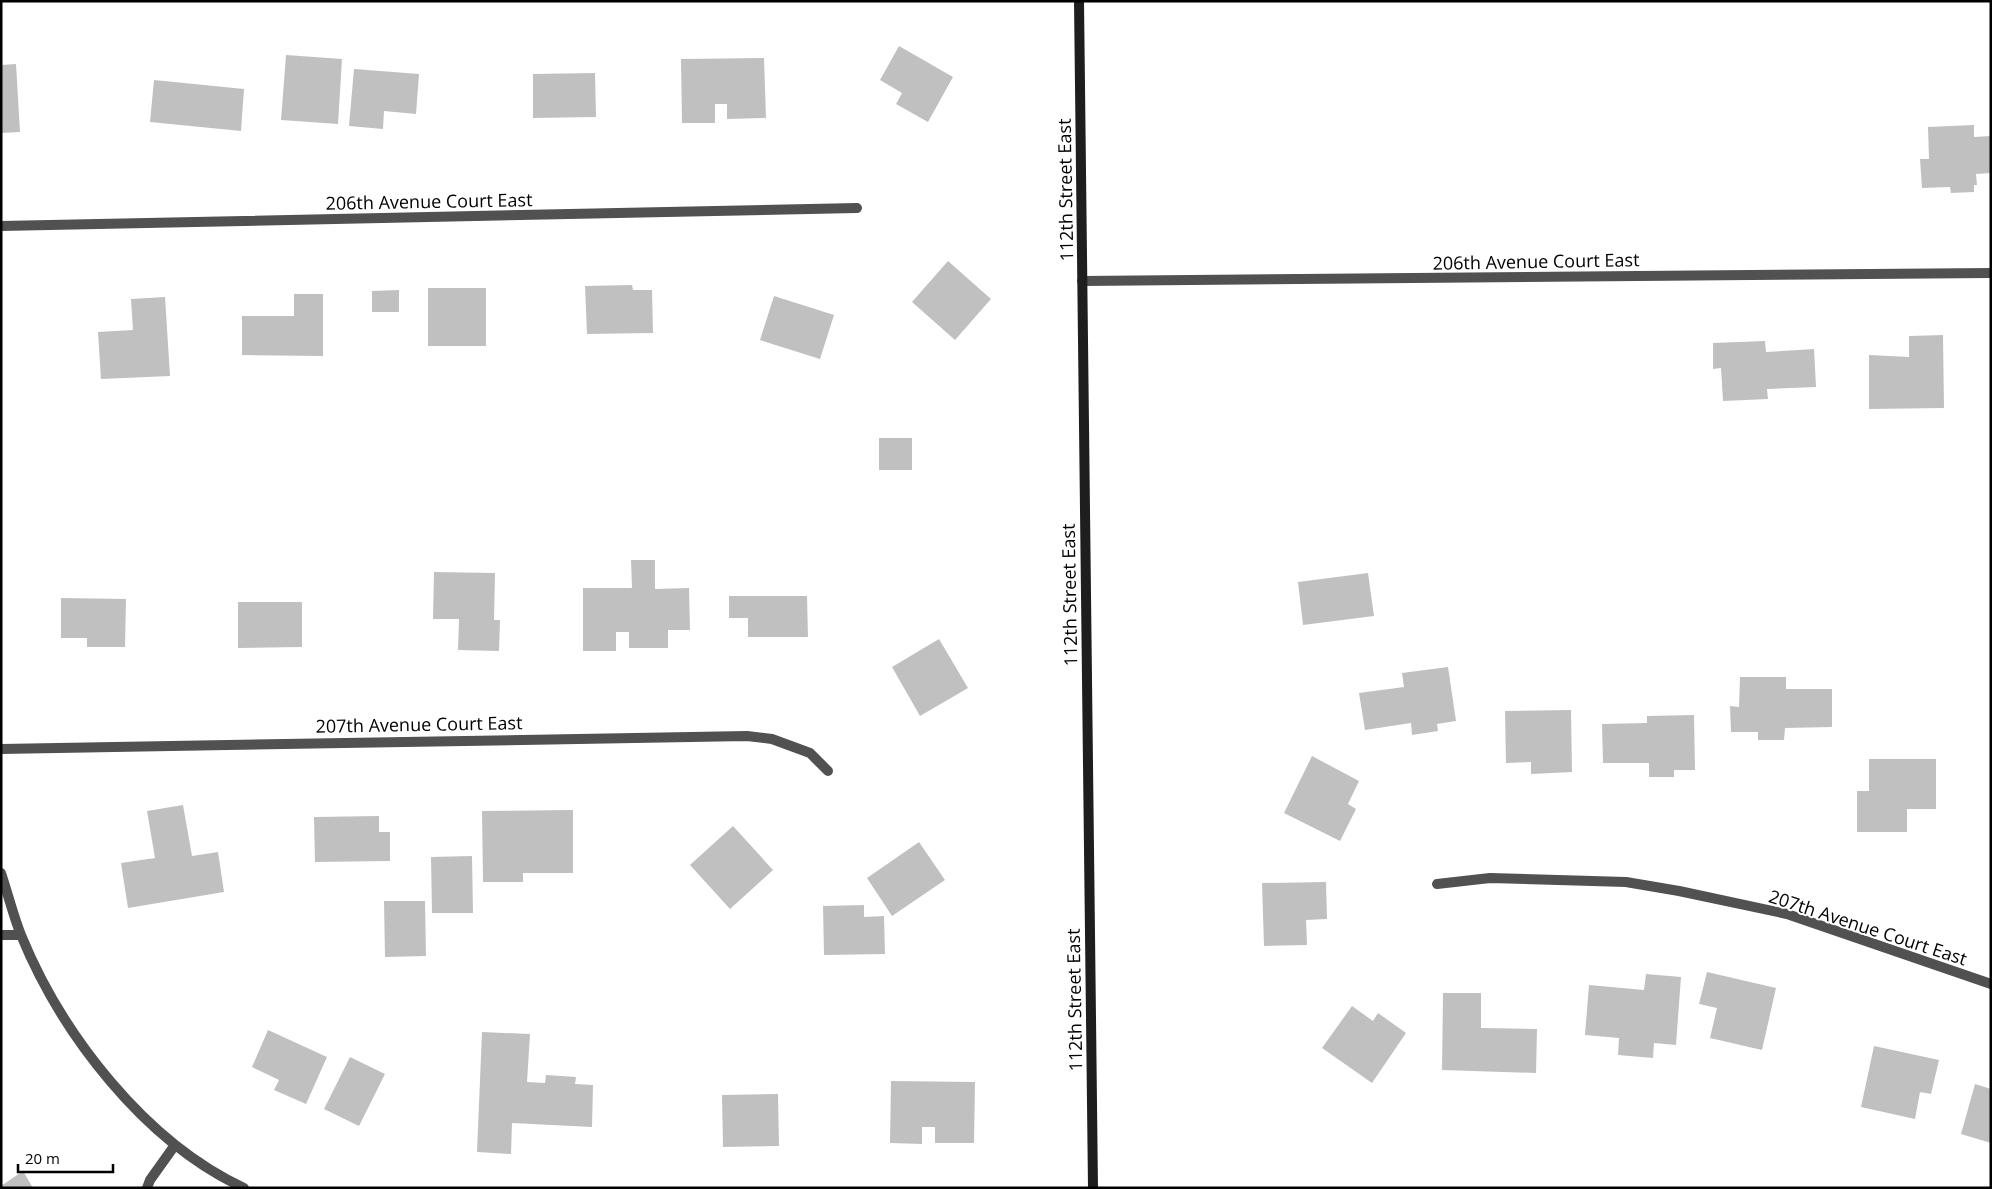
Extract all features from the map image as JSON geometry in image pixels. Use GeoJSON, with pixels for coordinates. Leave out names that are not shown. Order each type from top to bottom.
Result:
{"type":"FeatureCollection","features":[{"type":"Feature","properties":{"kind":"street","name":"112th Street East"},"geometry":{"type":"LineString","coordinates":[[1079,1],[1093,1188]]}},
{"type":"Feature","properties":{"kind":"street","name":"206th Avenue Court East"},"geometry":{"type":"LineString","coordinates":[[1,226],[857,208]]}},
{"type":"Feature","properties":{"kind":"street","name":"206th Avenue Court East"},"geometry":{"type":"LineString","coordinates":[[1082,281],[1991,273]]}},
{"type":"Feature","properties":{"kind":"street","name":"207th Avenue Court East"},"geometry":{"type":"LineString","coordinates":[[1,749],[747,736],[772,739],[810,753],[828,771]]}},
{"type":"Feature","properties":{"kind":"street"},"geometry":{"type":"LineString","coordinates":[[1,873],[21,935],[51,996],[84,1048],[117,1089],[175,1145],[244,1188]]}},
{"type":"Feature","properties":{"kind":"street","name":"207th Avenue Court East"},"geometry":{"type":"LineString","coordinates":[[1437,884],[1490,878],[1626,882],[1679,891],[1787,914],[1991,984]]}},
{"type":"Feature","properties":{"kind":"street"},"geometry":{"type":"LineString","coordinates":[[1,935],[21,935]]}},
{"type":"Feature","properties":{"kind":"street"},"geometry":{"type":"LineString","coordinates":[[147,1188],[150,1180],[175,1145]]}},
{"type":"Feature","properties":{"kind":"building"},"geometry":{"type":"Polygon","coordinates":[[[899,46],[953,77],[928,122],[896,104],[902,93],[880,80],[899,46]]]}},
{"type":"Feature","properties":{"kind":"building"},"geometry":{"type":"Polygon","coordinates":[[[286,55],[342,59],[338,124],[281,120],[286,55]]]}},
{"type":"Feature","properties":{"kind":"building"},"geometry":{"type":"Polygon","coordinates":[[[764,58],[766,118],[727,119],[727,104],[715,104],[715,123],[682,123],[681,59],[764,58]]]}},
{"type":"Feature","properties":{"kind":"building"},"geometry":{"type":"Polygon","coordinates":[[[16,64],[20,132],[1,133],[1,65],[16,64]]]}},
{"type":"Feature","properties":{"kind":"building"},"geometry":{"type":"Polygon","coordinates":[[[354,69],[419,74],[416,114],[384,111],[383,129],[349,126],[354,69]]]}},
{"type":"Feature","properties":{"kind":"building"},"geometry":{"type":"Polygon","coordinates":[[[595,73],[596,117],[533,118],[533,74],[595,73]]]}},
{"type":"Feature","properties":{"kind":"building"},"geometry":{"type":"Polygon","coordinates":[[[154,80],[244,89],[241,131],[150,122],[154,80]]]}},
{"type":"Feature","properties":{"kind":"building"},"geometry":{"type":"Polygon","coordinates":[[[1974,125],[1974,137],[1991,136],[1991,173],[1976,174],[1977,185],[1974,185],[1974,192],[1951,193],[1950,187],[1922,188],[1920,159],[1929,159],[1928,127],[1974,125]]]}},
{"type":"Feature","properties":{"kind":"building"},"geometry":{"type":"Polygon","coordinates":[[[948,261],[991,299],[955,340],[912,302],[948,261]]]}},
{"type":"Feature","properties":{"kind":"building"},"geometry":{"type":"Polygon","coordinates":[[[632,285],[633,290],[652,290],[653,333],[587,334],[585,286],[632,285]]]}},
{"type":"Feature","properties":{"kind":"building"},"geometry":{"type":"Polygon","coordinates":[[[428,288],[486,288],[486,346],[428,346],[428,288]]]}},
{"type":"Feature","properties":{"kind":"building"},"geometry":{"type":"Polygon","coordinates":[[[399,290],[399,312],[372,312],[372,291],[399,290]]]}},
{"type":"Feature","properties":{"kind":"building"},"geometry":{"type":"Polygon","coordinates":[[[294,294],[323,294],[323,356],[242,355],[242,316],[294,316],[294,294]]]}},
{"type":"Feature","properties":{"kind":"building"},"geometry":{"type":"Polygon","coordinates":[[[774,296],[834,315],[820,359],[760,340],[774,296]]]}},
{"type":"Feature","properties":{"kind":"building"},"geometry":{"type":"Polygon","coordinates":[[[165,297],[170,376],[101,379],[98,332],[133,330],[131,299],[165,297]]]}},
{"type":"Feature","properties":{"kind":"building"},"geometry":{"type":"Polygon","coordinates":[[[1943,335],[1944,408],[1869,409],[1869,355],[1909,357],[1909,336],[1943,335]]]}},
{"type":"Feature","properties":{"kind":"building"},"geometry":{"type":"Polygon","coordinates":[[[1765,341],[1766,352],[1814,349],[1816,387],[1767,389],[1768,399],[1723,401],[1721,368],[1713,369],[1713,343],[1765,341]]]}},
{"type":"Feature","properties":{"kind":"building"},"geometry":{"type":"Polygon","coordinates":[[[879,438],[912,438],[912,470],[879,470],[879,438]]]}},
{"type":"Feature","properties":{"kind":"building"},"geometry":{"type":"Polygon","coordinates":[[[631,560],[655,560],[655,589],[689,588],[690,630],[668,630],[668,648],[629,648],[629,632],[616,632],[616,651],[583,651],[583,588],[632,588],[631,560]]]}},
{"type":"Feature","properties":{"kind":"building"},"geometry":{"type":"Polygon","coordinates":[[[434,572],[495,573],[494,620],[500,620],[499,651],[458,650],[459,619],[433,619],[434,572]]]}},
{"type":"Feature","properties":{"kind":"building"},"geometry":{"type":"Polygon","coordinates":[[[1368,573],[1374,616],[1303,625],[1298,582],[1368,573]]]}},
{"type":"Feature","properties":{"kind":"building"},"geometry":{"type":"Polygon","coordinates":[[[729,596],[807,596],[808,637],[748,637],[748,618],[729,618],[729,596]]]}},
{"type":"Feature","properties":{"kind":"building"},"geometry":{"type":"Polygon","coordinates":[[[61,598],[126,599],[125,647],[87,647],[87,638],[61,638],[61,598]]]}},
{"type":"Feature","properties":{"kind":"building"},"geometry":{"type":"Polygon","coordinates":[[[238,602],[302,602],[302,647],[238,648],[238,602]]]}},
{"type":"Feature","properties":{"kind":"building"},"geometry":{"type":"Polygon","coordinates":[[[939,639],[968,688],[920,716],[892,667],[939,639]]]}},
{"type":"Feature","properties":{"kind":"building"},"geometry":{"type":"Polygon","coordinates":[[[1448,667],[1456,721],[1437,724],[1438,731],[1412,735],[1411,723],[1365,730],[1359,693],[1404,687],[1402,673],[1448,667]]]}},
{"type":"Feature","properties":{"kind":"building"},"geometry":{"type":"Polygon","coordinates":[[[1740,677],[1786,677],[1786,689],[1832,689],[1832,727],[1785,728],[1784,740],[1758,740],[1758,732],[1731,732],[1730,706],[1739,707],[1740,677]]]}},
{"type":"Feature","properties":{"kind":"building"},"geometry":{"type":"Polygon","coordinates":[[[1571,710],[1572,772],[1531,774],[1531,762],[1506,763],[1505,711],[1571,710]]]}},
{"type":"Feature","properties":{"kind":"building"},"geometry":{"type":"Polygon","coordinates":[[[1694,715],[1695,770],[1674,770],[1674,777],[1649,777],[1649,763],[1603,763],[1602,724],[1647,723],[1647,716],[1694,715]]]}},
{"type":"Feature","properties":{"kind":"building"},"geometry":{"type":"Polygon","coordinates":[[[1312,756],[1359,781],[1348,804],[1356,809],[1340,841],[1284,813],[1312,756]]]}},
{"type":"Feature","properties":{"kind":"building"},"geometry":{"type":"Polygon","coordinates":[[[1869,759],[1936,759],[1936,809],[1907,809],[1907,832],[1857,832],[1857,791],[1869,791],[1869,759]]]}},
{"type":"Feature","properties":{"kind":"building"},"geometry":{"type":"Polygon","coordinates":[[[183,805],[192,856],[218,852],[224,892],[128,908],[121,863],[155,858],[147,811],[183,805]]]}},
{"type":"Feature","properties":{"kind":"building"},"geometry":{"type":"Polygon","coordinates":[[[573,810],[573,873],[523,873],[523,882],[483,882],[482,811],[573,810]]]}},
{"type":"Feature","properties":{"kind":"building"},"geometry":{"type":"Polygon","coordinates":[[[379,816],[379,832],[390,832],[390,861],[315,862],[314,817],[379,816]]]}},
{"type":"Feature","properties":{"kind":"building"},"geometry":{"type":"Polygon","coordinates":[[[733,826],[773,870],[730,909],[690,865],[733,826]]]}},
{"type":"Feature","properties":{"kind":"building"},"geometry":{"type":"Polygon","coordinates":[[[919,842],[945,880],[892,916],[867,878],[919,842]]]}},
{"type":"Feature","properties":{"kind":"building"},"geometry":{"type":"Polygon","coordinates":[[[472,856],[473,913],[432,913],[431,857],[472,856]]]}},
{"type":"Feature","properties":{"kind":"building"},"geometry":{"type":"Polygon","coordinates":[[[1326,882],[1327,919],[1306,920],[1307,945],[1264,946],[1262,883],[1326,882]]]}},
{"type":"Feature","properties":{"kind":"building"},"geometry":{"type":"Polygon","coordinates":[[[384,901],[425,901],[426,956],[385,957],[384,901]]]}},
{"type":"Feature","properties":{"kind":"building"},"geometry":{"type":"Polygon","coordinates":[[[864,905],[864,917],[884,916],[885,954],[824,955],[823,906],[864,905]]]}},
{"type":"Feature","properties":{"kind":"building"},"geometry":{"type":"Polygon","coordinates":[[[1707,972],[1776,988],[1762,1050],[1710,1038],[1717,1008],[1699,1004],[1707,972]]]}},
{"type":"Feature","properties":{"kind":"building"},"geometry":{"type":"Polygon","coordinates":[[[1646,974],[1681,977],[1676,1045],[1654,1043],[1653,1058],[1618,1055],[1619,1038],[1585,1035],[1589,985],[1644,990],[1646,974]]]}},
{"type":"Feature","properties":{"kind":"building"},"geometry":{"type":"Polygon","coordinates":[[[1443,993],[1481,993],[1481,1028],[1537,1029],[1536,1073],[1442,1070],[1443,993]]]}},
{"type":"Feature","properties":{"kind":"building"},"geometry":{"type":"Polygon","coordinates":[[[1352,1006],[1373,1021],[1378,1013],[1406,1033],[1372,1083],[1322,1048],[1352,1006]]]}},
{"type":"Feature","properties":{"kind":"building"},"geometry":{"type":"Polygon","coordinates":[[[268,1030],[327,1057],[306,1104],[274,1090],[279,1080],[252,1067],[268,1030]]]}},
{"type":"Feature","properties":{"kind":"building"},"geometry":{"type":"Polygon","coordinates":[[[482,1032],[530,1034],[527,1082],[545,1083],[546,1075],[576,1077],[575,1084],[593,1085],[592,1127],[512,1123],[511,1154],[477,1152],[482,1032]]]}},
{"type":"Feature","properties":{"kind":"building"},"geometry":{"type":"Polygon","coordinates":[[[1874,1046],[1939,1060],[1931,1094],[1920,1092],[1915,1119],[1861,1107],[1874,1046]]]}},
{"type":"Feature","properties":{"kind":"building"},"geometry":{"type":"Polygon","coordinates":[[[350,1057],[385,1074],[359,1126],[324,1109],[350,1057]]]}},
{"type":"Feature","properties":{"kind":"building"},"geometry":{"type":"Polygon","coordinates":[[[891,1081],[975,1082],[974,1143],[935,1143],[935,1127],[922,1127],[922,1144],[890,1143],[891,1081]]]}},
{"type":"Feature","properties":{"kind":"building"},"geometry":{"type":"Polygon","coordinates":[[[1975,1084],[1991,1089],[1991,1143],[1961,1134],[1975,1084]]]}},
{"type":"Feature","properties":{"kind":"building"},"geometry":{"type":"Polygon","coordinates":[[[778,1094],[779,1146],[723,1147],[722,1095],[778,1094]]]}},
{"type":"Feature","properties":{"kind":"building"},"geometry":{"type":"Polygon","coordinates":[[[23,1171],[33,1188],[1,1188],[1,1186],[23,1171]]]}}]}
